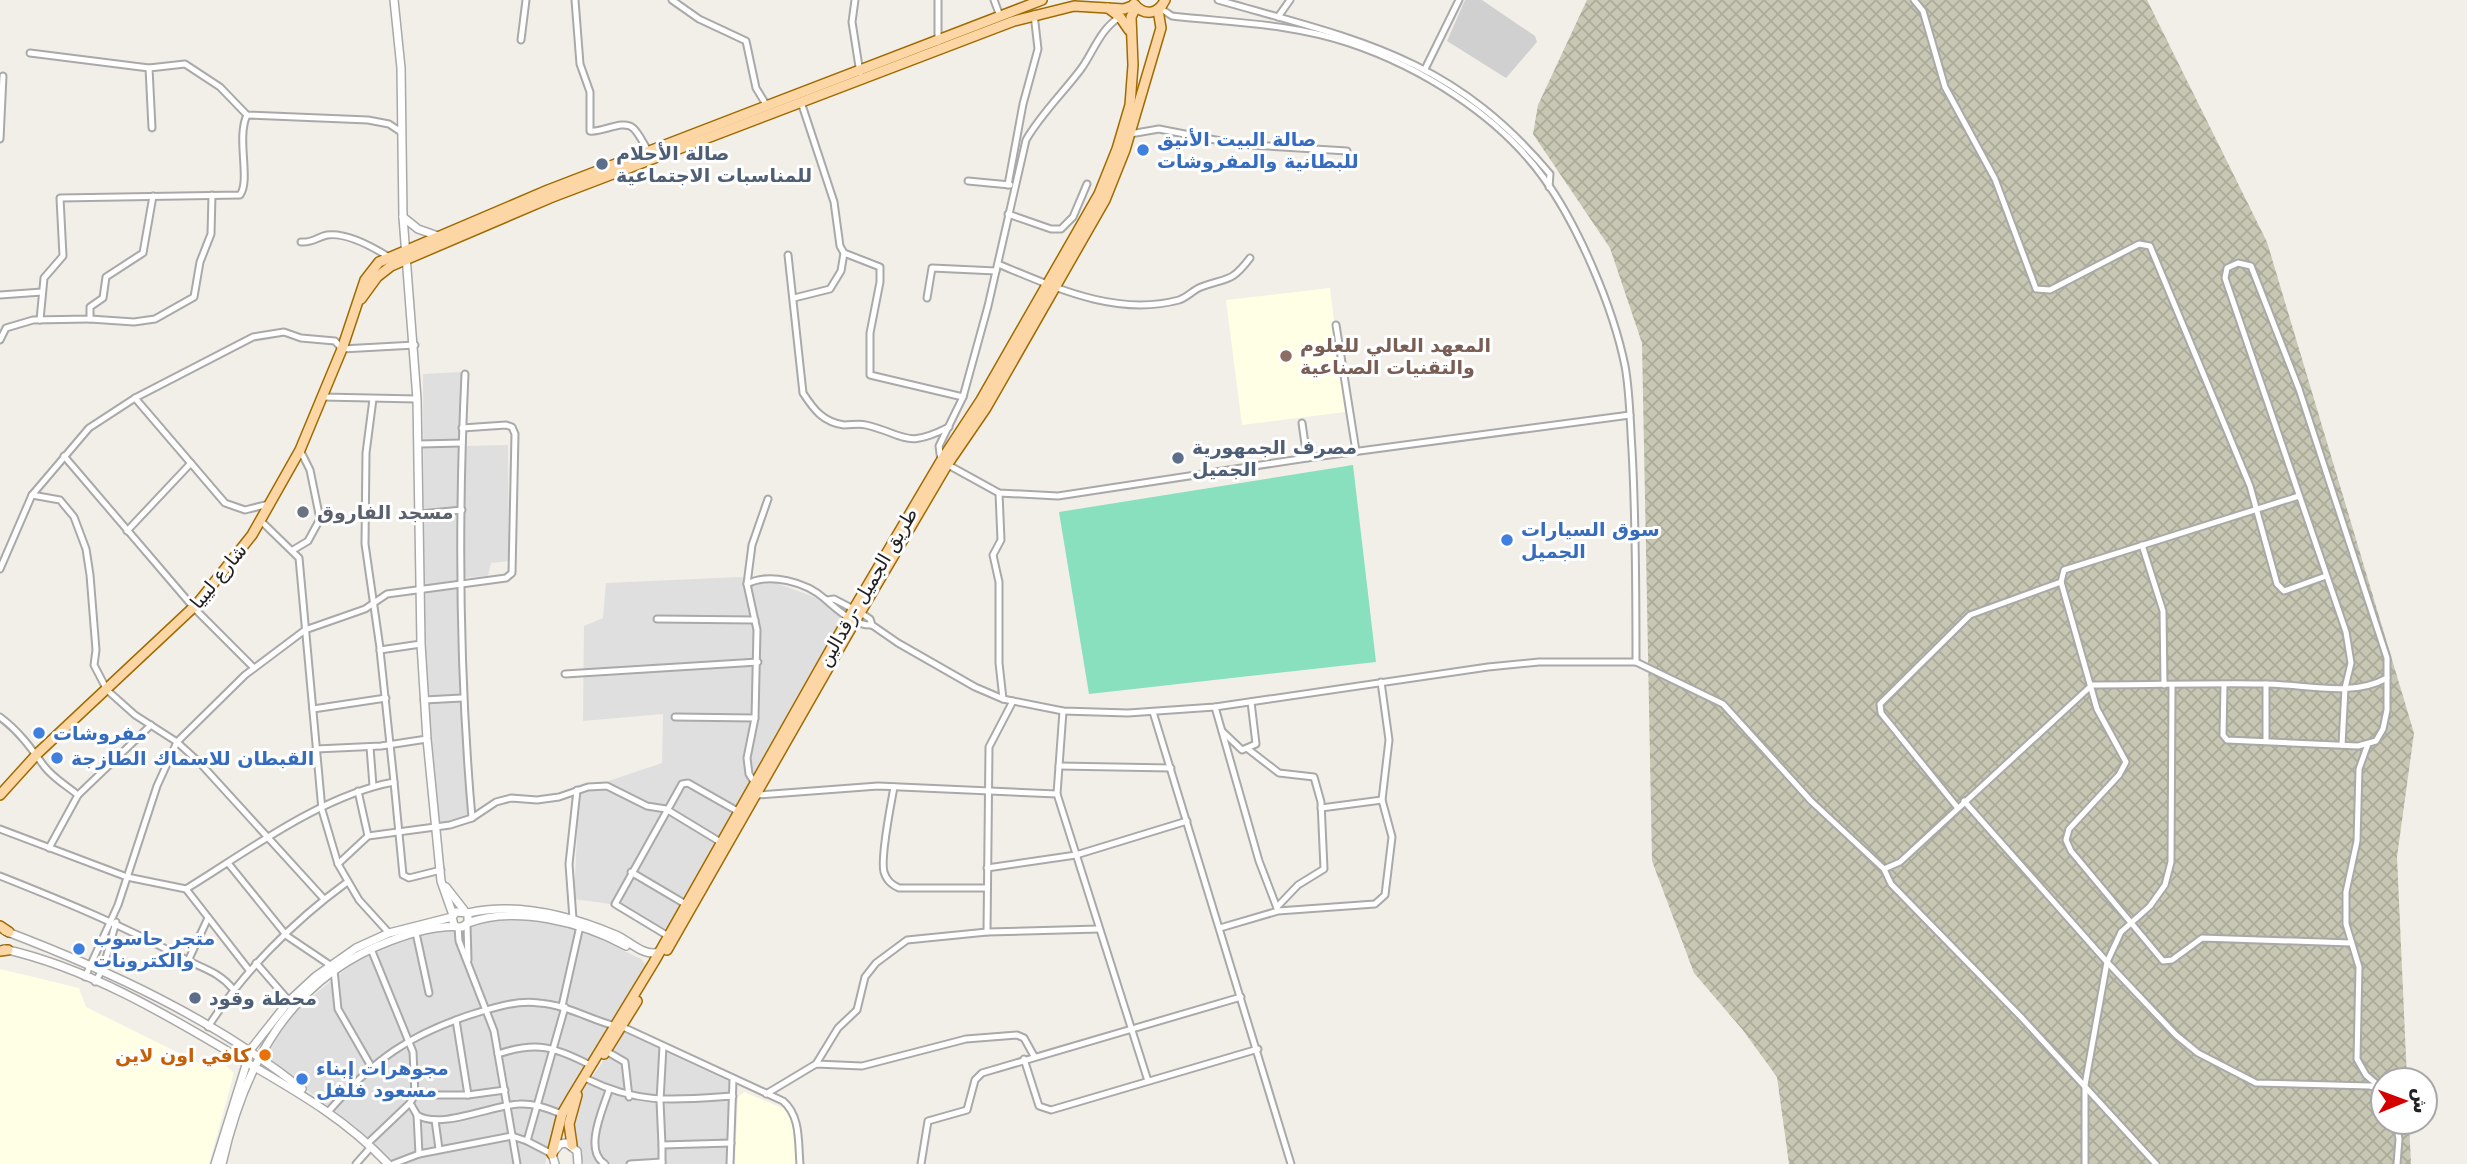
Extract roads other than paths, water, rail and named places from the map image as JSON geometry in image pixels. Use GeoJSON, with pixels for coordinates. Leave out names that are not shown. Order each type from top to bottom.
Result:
{"type":"FeatureCollection","features":[{"type":"Feature","properties":{"kind":"main road"},"geometry":{"type":"LineString","coordinates":[[357,303],[371,271],[389,257],[406,255],[801,102],[1013,17],[1042,0]]}},
{"type":"Feature","properties":{"kind":"main road"},"geometry":{"type":"LineString","coordinates":[[357,303],[383,270],[438,236],[1001,17],[1074,6],[1124,9],[1134,4],[1146,12],[1161,6]]}},
{"type":"Feature","properties":{"kind":"main road","name":"طريق الجميل -رقدالين"},"geometry":{"type":"LineString","coordinates":[[572,1145],[569,1130],[576,1096],[606,1051],[944,463],[986,408],[1099,194],[1117,149],[1130,105],[1130,17],[1134,4]]}},
{"type":"Feature","properties":{"kind":"main road"},"geometry":{"type":"LineString","coordinates":[[1103,6],[1120,17],[1131,40]]}},
{"type":"Feature","properties":{"kind":"main road","name":"طريق الجميل -رقدالين"},"geometry":{"type":"LineString","coordinates":[[1052,285],[1105,200],[1130,134],[1162,24],[1161,6]]}},
{"type":"Feature","properties":{"kind":"main road","name":"شارع ليبيا"},"geometry":{"type":"LineString","coordinates":[[0,794],[38,753],[194,608],[260,520],[300,450],[342,349],[357,303]]}},
{"type":"Feature","properties":{"kind":"main road","name":"طريق الجميل -رقدالين"},"geometry":{"type":"LineString","coordinates":[[657,962],[659,952],[722,843],[757,790]]}},
{"type":"Feature","properties":{"kind":"main road","name":"طريق الجميل -رقدالين"},"geometry":{"type":"LineString","coordinates":[[553,1160],[562,1114],[590,1065],[619,1027]]}},
{"type":"Feature","properties":{"kind":"street"},"geometry":{"type":"LineString","coordinates":[[394,0],[401,68],[403,217],[415,345],[421,644],[435,826],[441,881],[488,1010],[505,1090],[516,1164]]}},
{"type":"Feature","properties":{"kind":"street"},"geometry":{"type":"LineString","coordinates":[[521,40],[526,0]]}},
{"type":"Feature","properties":{"kind":"street"},"geometry":{"type":"LineString","coordinates":[[575,0],[580,64],[590,92],[590,131],[598,132],[626,125],[633,127],[649,152]]}},
{"type":"Feature","properties":{"kind":"street"},"geometry":{"type":"LineString","coordinates":[[672,0],[699,19],[746,41],[756,88],[767,107]]}},
{"type":"Feature","properties":{"kind":"street"},"geometry":{"type":"LineString","coordinates":[[855,0],[852,12],[860,73]]}},
{"type":"Feature","properties":{"kind":"street"},"geometry":{"type":"LineString","coordinates":[[938,0],[938,42]]}},
{"type":"Feature","properties":{"kind":"street"},"geometry":{"type":"LineString","coordinates":[[994,0],[1001,17]]}},
{"type":"Feature","properties":{"kind":"street"},"geometry":{"type":"LineString","coordinates":[[1218,0],[1349,39],[1425,69],[1462,92],[1511,131],[1550,174],[1549,188]]}},
{"type":"Feature","properties":{"kind":"street"},"geometry":{"type":"LineString","coordinates":[[1278,17],[1290,0]]}},
{"type":"Feature","properties":{"kind":"street"},"geometry":{"type":"LineString","coordinates":[[1425,69],[1459,0]]}},
{"type":"Feature","properties":{"kind":"street"},"geometry":{"type":"LineString","coordinates":[[1914,0],[1923,11],[1945,88],[1995,179],[2036,289],[2050,290],[2138,244],[2150,246],[2258,511],[2280,588],[2291,590],[2326,576]]}},
{"type":"Feature","properties":{"kind":"street"},"geometry":{"type":"LineString","coordinates":[[1161,6],[1172,16],[1260,22],[1349,39],[1399,63],[1457,99],[1505,136],[1543,177],[1582,246],[1611,312],[1625,365],[1635,506],[1636,662]]}},
{"type":"Feature","properties":{"kind":"street"},"geometry":{"type":"LineString","coordinates":[[1034,14],[1038,29],[1038,49],[1023,104],[1008,214],[963,397],[939,446],[944,463],[999,493],[1058,496],[1356,451],[1630,415]]}},
{"type":"Feature","properties":{"kind":"street"},"geometry":{"type":"LineString","coordinates":[[1011,186],[1026,140],[1032,130],[1083,66],[1105,29],[1120,17]]}},
{"type":"Feature","properties":{"kind":"street"},"geometry":{"type":"LineString","coordinates":[[30,54],[149,68],[185,64],[220,87],[247,114],[368,120],[389,124],[401,132]]}},
{"type":"Feature","properties":{"kind":"street"},"geometry":{"type":"LineString","coordinates":[[149,68],[152,128]]}},
{"type":"Feature","properties":{"kind":"street"},"geometry":{"type":"LineString","coordinates":[[0,139],[3,76]]}},
{"type":"Feature","properties":{"kind":"street"},"geometry":{"type":"LineString","coordinates":[[794,298],[830,289],[841,271],[844,253],[826,173],[801,102]]}},
{"type":"Feature","properties":{"kind":"street"},"geometry":{"type":"LineString","coordinates":[[40,320],[47,272],[63,256],[60,198],[243,192],[240,134],[247,114]]}},
{"type":"Feature","properties":{"kind":"street"},"geometry":{"type":"LineString","coordinates":[[1130,134],[1159,129],[1236,144],[1347,151]]}},
{"type":"Feature","properties":{"kind":"street"},"geometry":{"type":"LineString","coordinates":[[968,181],[1011,186]]}},
{"type":"Feature","properties":{"kind":"street"},"geometry":{"type":"LineString","coordinates":[[1008,214],[1051,229],[1061,229],[1073,216],[1087,184]]}},
{"type":"Feature","properties":{"kind":"street"},"geometry":{"type":"LineString","coordinates":[[0,340],[9,326],[40,320],[134,322],[155,319],[194,297],[200,262],[211,233],[212,195]]}},
{"type":"Feature","properties":{"kind":"street"},"geometry":{"type":"LineString","coordinates":[[90,319],[90,307],[103,298],[106,277],[143,253],[153,196]]}},
{"type":"Feature","properties":{"kind":"street"},"geometry":{"type":"LineString","coordinates":[[403,217],[418,229],[438,236]]}},
{"type":"Feature","properties":{"kind":"street"},"geometry":{"type":"LineString","coordinates":[[301,242],[310,243],[330,234],[368,245],[389,257]]}},
{"type":"Feature","properties":{"kind":"street"},"geometry":{"type":"LineString","coordinates":[[844,253],[869,260],[880,267],[880,282],[870,333],[870,375],[963,397]]}},
{"type":"Feature","properties":{"kind":"street"},"geometry":{"type":"LineString","coordinates":[[788,255],[803,393],[827,421],[846,425],[864,424],[896,438],[911,440],[929,437],[950,426]]}},
{"type":"Feature","properties":{"kind":"street"},"geometry":{"type":"LineString","coordinates":[[928,298],[932,268],[997,267],[1098,300],[1151,303],[1175,301],[1192,294],[1199,287],[1236,276],[1250,258]]}},
{"type":"Feature","properties":{"kind":"street"},"geometry":{"type":"LineString","coordinates":[[2224,685],[2223,735],[2233,742],[2266,740],[2342,745],[2368,744],[2376,741],[2383,729],[2387,710],[2387,658],[2300,389],[2251,266],[2238,263],[2227,268],[2225,278],[2346,632],[2350,674],[2345,688],[2342,745]]}},
{"type":"Feature","properties":{"kind":"street"},"geometry":{"type":"LineString","coordinates":[[0,295],[42,292]]}},
{"type":"Feature","properties":{"kind":"street"},"geometry":{"type":"LineString","coordinates":[[1336,325],[1356,451]]}},
{"type":"Feature","properties":{"kind":"street"},"geometry":{"type":"LineString","coordinates":[[0,569],[32,495],[89,428],[135,398],[235,345],[264,334],[288,332],[301,338],[335,341],[342,349],[415,345]]}},
{"type":"Feature","properties":{"kind":"street"},"geometry":{"type":"LineString","coordinates":[[465,374],[462,428],[462,698],[472,818]]}},
{"type":"Feature","properties":{"kind":"street"},"geometry":{"type":"LineString","coordinates":[[323,397],[417,399]]}},
{"type":"Feature","properties":{"kind":"street"},"geometry":{"type":"LineString","coordinates":[[135,398],[225,503],[245,510],[269,504]]}},
{"type":"Feature","properties":{"kind":"street"},"geometry":{"type":"LineString","coordinates":[[373,399],[366,453],[365,532],[401,830],[403,875],[407,878],[441,870]]}},
{"type":"Feature","properties":{"kind":"street"},"geometry":{"type":"LineString","coordinates":[[1302,423],[1307,458]]}},
{"type":"Feature","properties":{"kind":"street"},"geometry":{"type":"LineString","coordinates":[[95,982],[103,969],[113,921],[157,786],[177,741],[254,668],[305,630],[372,606],[387,594],[506,578],[512,573],[512,427],[506,425],[462,428]]}},
{"type":"Feature","properties":{"kind":"street"},"geometry":{"type":"LineString","coordinates":[[419,444],[462,443]]}},
{"type":"Feature","properties":{"kind":"street"},"geometry":{"type":"LineString","coordinates":[[293,550],[308,541],[320,519],[310,470],[300,450]]}},
{"type":"Feature","properties":{"kind":"street"},"geometry":{"type":"LineString","coordinates":[[64,456],[194,608],[254,668]]}},
{"type":"Feature","properties":{"kind":"street"},"geometry":{"type":"LineString","coordinates":[[127,531],[191,463]]}},
{"type":"Feature","properties":{"kind":"street"},"geometry":{"type":"LineString","coordinates":[[999,493],[1000,540],[993,555],[999,582],[999,656],[1003,699]]}},
{"type":"Feature","properties":{"kind":"street"},"geometry":{"type":"LineString","coordinates":[[32,495],[60,500],[74,517],[86,549],[92,586],[96,650],[94,665],[107,690],[151,725],[177,741],[324,899]]}},
{"type":"Feature","properties":{"kind":"street"},"geometry":{"type":"LineString","coordinates":[[2299,496],[2064,570],[2062,582],[2097,709],[2126,762],[2119,775],[2069,828],[2066,840],[2071,851],[2159,958],[2168,961],[2202,938],[2351,943]]}},
{"type":"Feature","properties":{"kind":"street"},"geometry":{"type":"LineString","coordinates":[[768,499],[752,545],[747,584],[755,620],[758,662],[755,718],[747,758],[749,774],[757,790],[894,787],[1058,794]]}},
{"type":"Feature","properties":{"kind":"street"},"geometry":{"type":"LineString","coordinates":[[420,514],[462,510]]}},
{"type":"Feature","properties":{"kind":"street"},"geometry":{"type":"LineString","coordinates":[[260,520],[299,558],[322,810],[338,864],[346,883],[389,933]]}},
{"type":"Feature","properties":{"kind":"street"},"geometry":{"type":"LineString","coordinates":[[2141,545],[2163,611],[2164,685]]}},
{"type":"Feature","properties":{"kind":"street"},"geometry":{"type":"LineString","coordinates":[[747,584],[768,577],[808,589],[827,600],[834,599],[855,615],[958,678],[1003,699],[1063,711],[1153,712],[1215,707],[1381,682],[1539,663],[1636,662],[1723,704],[1811,801],[1884,869],[1891,884],[2085,1085],[2156,1164]]}},
{"type":"Feature","properties":{"kind":"street"},"geometry":{"type":"LineString","coordinates":[[1957,807],[1881,713],[1880,704],[1964,619],[1978,611],[2062,582]]}},
{"type":"Feature","properties":{"kind":"street"},"geometry":{"type":"LineString","coordinates":[[657,619],[755,620]]}},
{"type":"Feature","properties":{"kind":"street"},"geometry":{"type":"LineString","coordinates":[[380,650],[421,644]]}},
{"type":"Feature","properties":{"kind":"street"},"geometry":{"type":"LineString","coordinates":[[565,674],[758,662]]}},
{"type":"Feature","properties":{"kind":"street"},"geometry":{"type":"LineString","coordinates":[[1884,869],[1900,862],[2092,685],[2266,684],[2345,688],[2374,685],[2387,678]]}},
{"type":"Feature","properties":{"kind":"street"},"geometry":{"type":"LineString","coordinates":[[1220,928],[1277,909],[1375,904],[1385,895],[1392,837],[1382,800],[1389,740],[1381,682]]}},
{"type":"Feature","properties":{"kind":"street"},"geometry":{"type":"LineString","coordinates":[[2266,684],[2266,740]]}},
{"type":"Feature","properties":{"kind":"street"},"geometry":{"type":"LineString","coordinates":[[2085,1164],[2085,1085],[2113,944],[2130,923],[2150,906],[2165,885],[2171,862],[2172,686]]}},
{"type":"Feature","properties":{"kind":"street"},"geometry":{"type":"LineString","coordinates":[[313,709],[386,698]]}},
{"type":"Feature","properties":{"kind":"street"},"geometry":{"type":"LineString","coordinates":[[424,700],[462,698]]}},
{"type":"Feature","properties":{"kind":"street"},"geometry":{"type":"LineString","coordinates":[[987,932],[989,747],[1013,701]]}},
{"type":"Feature","properties":{"kind":"street"},"geometry":{"type":"LineString","coordinates":[[1221,730],[1242,750],[1248,750],[1256,744],[1251,702]]}},
{"type":"Feature","properties":{"kind":"street"},"geometry":{"type":"LineString","coordinates":[[1215,707],[1259,861],[1277,909]]}},
{"type":"Feature","properties":{"kind":"street"},"geometry":{"type":"LineString","coordinates":[[1063,711],[1058,794],[1148,1081]]}},
{"type":"Feature","properties":{"kind":"street"},"geometry":{"type":"LineString","coordinates":[[1153,712],[1291,1164]]}},
{"type":"Feature","properties":{"kind":"street"},"geometry":{"type":"LineString","coordinates":[[0,717],[38,753],[54,777],[78,795]]}},
{"type":"Feature","properties":{"kind":"street"},"geometry":{"type":"LineString","coordinates":[[675,717],[755,718]]}},
{"type":"Feature","properties":{"kind":"street"},"geometry":{"type":"LineString","coordinates":[[48,848],[78,795],[151,725]]}},
{"type":"Feature","properties":{"kind":"street"},"geometry":{"type":"LineString","coordinates":[[316,748],[370,747],[427,739]]}},
{"type":"Feature","properties":{"kind":"street"},"geometry":{"type":"LineString","coordinates":[[2368,744],[2360,763],[2357,841],[2346,897],[2346,924],[2358,967],[2357,1059],[2369,1078]]}},
{"type":"Feature","properties":{"kind":"street"},"geometry":{"type":"LineString","coordinates":[[370,747],[373,786]]}},
{"type":"Feature","properties":{"kind":"street"},"geometry":{"type":"LineString","coordinates":[[1248,750],[1258,760],[1270,764],[1284,775],[1314,777],[1321,808],[1324,869],[1298,885],[1277,909]]}},
{"type":"Feature","properties":{"kind":"street"},"geometry":{"type":"LineString","coordinates":[[1059,766],[1171,768]]}},
{"type":"Feature","properties":{"kind":"street"},"geometry":{"type":"LineString","coordinates":[[186,889],[264,837],[358,791],[394,782]]}},
{"type":"Feature","properties":{"kind":"street"},"geometry":{"type":"LineString","coordinates":[[668,936],[615,904],[666,809],[682,783],[688,783],[740,813]]}},
{"type":"Feature","properties":{"kind":"street"},"geometry":{"type":"LineString","coordinates":[[338,864],[368,836],[472,818],[496,802],[511,798],[537,800],[607,786],[647,806],[666,809],[722,843]]}},
{"type":"Feature","properties":{"kind":"street"},"geometry":{"type":"LineString","coordinates":[[894,787],[884,855],[884,870],[889,883],[899,888],[987,888]]}},
{"type":"Feature","properties":{"kind":"street"},"geometry":{"type":"LineString","coordinates":[[573,919],[570,838],[577,790]]}},
{"type":"Feature","properties":{"kind":"street"},"geometry":{"type":"LineString","coordinates":[[358,791],[368,836]]}},
{"type":"Feature","properties":{"kind":"street"},"geometry":{"type":"LineString","coordinates":[[1321,808],[1382,800]]}},
{"type":"Feature","properties":{"kind":"street"},"geometry":{"type":"LineString","coordinates":[[1964,801],[2108,962],[2176,1035],[2198,1053],[2256,1083],[2369,1088]]}},
{"type":"Feature","properties":{"kind":"street"},"geometry":{"type":"LineString","coordinates":[[987,868],[1076,855],[1187,821]]}},
{"type":"Feature","properties":{"kind":"street"},"geometry":{"type":"LineString","coordinates":[[0,829],[127,877],[186,889],[249,970]]}},
{"type":"Feature","properties":{"kind":"street"},"geometry":{"type":"LineString","coordinates":[[228,863],[287,936],[332,968],[338,1009],[372,1068]]}},
{"type":"Feature","properties":{"kind":"street"},"geometry":{"type":"LineString","coordinates":[[631,872],[687,905]]}},
{"type":"Feature","properties":{"kind":"street"},"geometry":{"type":"LineString","coordinates":[[0,876],[113,921],[188,961],[216,971],[233,989]]}},
{"type":"Feature","properties":{"kind":"street"},"geometry":{"type":"LineString","coordinates":[[441,881],[466,912],[468,960]]}},
{"type":"Feature","properties":{"kind":"street"},"geometry":{"type":"LineString","coordinates":[[208,1027],[249,970],[324,899],[346,883]]}},
{"type":"Feature","properties":{"kind":"street"},"geometry":{"type":"LineString","coordinates":[[215,1164],[251,1049],[289,1001],[332,968],[371,948],[454,921],[466,912],[497,910],[536,912],[573,919],[620,937],[647,953],[659,952]]}},
{"type":"Feature","properties":{"kind":"street"},"geometry":{"type":"LineString","coordinates":[[222,1164],[234,1119],[259,1056],[298,1001],[350,951],[389,933],[454,921],[467,924],[497,916],[535,918],[580,926],[618,941],[657,962]]}},
{"type":"Feature","properties":{"kind":"street"},"geometry":{"type":"LineString","coordinates":[[188,961],[208,918]]}},
{"type":"Feature","properties":{"kind":"street"},"geometry":{"type":"LineString","coordinates":[[85,977],[113,921]]}},
{"type":"Feature","properties":{"kind":"street"},"geometry":{"type":"LineString","coordinates":[[527,1141],[556,1047],[580,926]]}},
{"type":"Feature","properties":{"kind":"street"},"geometry":{"type":"LineString","coordinates":[[3,929],[103,969],[251,1049],[331,1112],[388,1164]]}},
{"type":"Feature","properties":{"kind":"street"},"geometry":{"type":"LineString","coordinates":[[766,1094],[816,1064],[838,1028],[857,1010],[865,977],[895,947],[922,936],[1099,929]]}},
{"type":"Feature","properties":{"kind":"street"},"geometry":{"type":"LineString","coordinates":[[416,933],[429,993]]}},
{"type":"Feature","properties":{"kind":"street"},"geometry":{"type":"LineString","coordinates":[[356,1164],[370,1145],[411,1103],[415,1095],[415,1063],[371,948]]}},
{"type":"Feature","properties":{"kind":"street"},"geometry":{"type":"LineString","coordinates":[[3,950],[44,960],[149,1006],[331,1112]]}},
{"type":"Feature","properties":{"kind":"street"},"geometry":{"type":"LineString","coordinates":[[257,963],[289,1001]]}},
{"type":"Feature","properties":{"kind":"street"},"geometry":{"type":"LineString","coordinates":[[921,1164],[928,1121],[967,1110],[975,1080],[982,1073],[1241,997]]}},
{"type":"Feature","properties":{"kind":"street"},"geometry":{"type":"LineString","coordinates":[[331,1112],[372,1068],[407,1040],[456,1020],[508,1004],[537,1002],[564,1007],[619,1027],[766,1094],[792,1109],[800,1164]]}},
{"type":"Feature","properties":{"kind":"street"},"geometry":{"type":"LineString","coordinates":[[456,1020],[468,1096]]}},
{"type":"Feature","properties":{"kind":"street"},"geometry":{"type":"LineString","coordinates":[[816,1064],[862,1066],[984,1036],[1024,1038],[1034,1056]]}},
{"type":"Feature","properties":{"kind":"street"},"geometry":{"type":"LineString","coordinates":[[630,1164],[662,1163],[660,1101],[663,1046]]}},
{"type":"Feature","properties":{"kind":"street"},"geometry":{"type":"LineString","coordinates":[[498,1054],[523,1048],[556,1047],[590,1065]]}},
{"type":"Feature","properties":{"kind":"street"},"geometry":{"type":"LineString","coordinates":[[1024,1059],[1039,1106],[1045,1109],[1258,1049]]}},
{"type":"Feature","properties":{"kind":"street"},"geometry":{"type":"LineString","coordinates":[[606,1051],[625,1062],[629,1097]]}},
{"type":"Feature","properties":{"kind":"street"},"geometry":{"type":"LineString","coordinates":[[587,1079],[629,1097],[660,1101],[733,1096]]}},
{"type":"Feature","properties":{"kind":"street"},"geometry":{"type":"LineString","coordinates":[[730,1164],[733,1080]]}},
{"type":"Feature","properties":{"kind":"street"},"geometry":{"type":"LineString","coordinates":[[415,1095],[468,1096],[505,1090]]}},
{"type":"Feature","properties":{"kind":"street"},"geometry":{"type":"LineString","coordinates":[[605,1164],[596,1155],[595,1141],[609,1090]]}},
{"type":"Feature","properties":{"kind":"street"},"geometry":{"type":"LineString","coordinates":[[411,1103],[417,1115],[419,1154]]}},
{"type":"Feature","properties":{"kind":"street"},"geometry":{"type":"LineString","coordinates":[[417,1115],[435,1120],[517,1103],[536,1105],[562,1114]]}},
{"type":"Feature","properties":{"kind":"street"},"geometry":{"type":"LineString","coordinates":[[435,1120],[439,1149]]}},
{"type":"Feature","properties":{"kind":"street"},"geometry":{"type":"LineString","coordinates":[[393,1164],[439,1149],[512,1136],[527,1141],[553,1160],[560,1144],[572,1145],[580,1162]]}},
{"type":"Feature","properties":{"kind":"street"},"geometry":{"type":"LineString","coordinates":[[2397,1164],[2398,1136]]}},
{"type":"Feature","properties":{"kind":"street"},"geometry":{"type":"LineString","coordinates":[[662,1145],[731,1143]]}},
{"type":"Feature","properties":{"kind":"place","name":"صالة البيت الأنيق للبطانية والمفروشات"},"geometry":{"type":"Point","coordinates":[1143,150]}},
{"type":"Feature","properties":{"kind":"place","name":"صالة الأحلام للمناسبات الاجتماعية"},"geometry":{"type":"Point","coordinates":[602,164]}},
{"type":"Feature","properties":{"kind":"place","name":"المعهد العالي للعلوم والتقنيات الصناعية"},"geometry":{"type":"Point","coordinates":[1286,356]}},
{"type":"Feature","properties":{"kind":"place","name":"مصرف الجمهورية الجميل"},"geometry":{"type":"Point","coordinates":[1178,458]}},
{"type":"Feature","properties":{"kind":"place","name":"مسجد الفاروق"},"geometry":{"type":"Point","coordinates":[303,512]}},
{"type":"Feature","properties":{"kind":"place","name":"سوق السيارات الجميل"},"geometry":{"type":"Point","coordinates":[1507,540]}},
{"type":"Feature","properties":{"kind":"place","name":"مفروشات"},"geometry":{"type":"Point","coordinates":[39,733]}},
{"type":"Feature","properties":{"kind":"place","name":"القبطان للاسماك الطازجة"},"geometry":{"type":"Point","coordinates":[57,758]}},
{"type":"Feature","properties":{"kind":"place","name":"متجر حاسوب والكترونات"},"geometry":{"type":"Point","coordinates":[79,949]}},
{"type":"Feature","properties":{"kind":"place","name":"محطة وقود"},"geometry":{"type":"Point","coordinates":[195,998]}},
{"type":"Feature","properties":{"kind":"place","name":"كافي اون لاين"},"geometry":{"type":"Point","coordinates":[265,1055]}},
{"type":"Feature","properties":{"kind":"place","name":"مجوهرات إبناء مسعود فلفل"},"geometry":{"type":"Point","coordinates":[302,1079]}}]}
